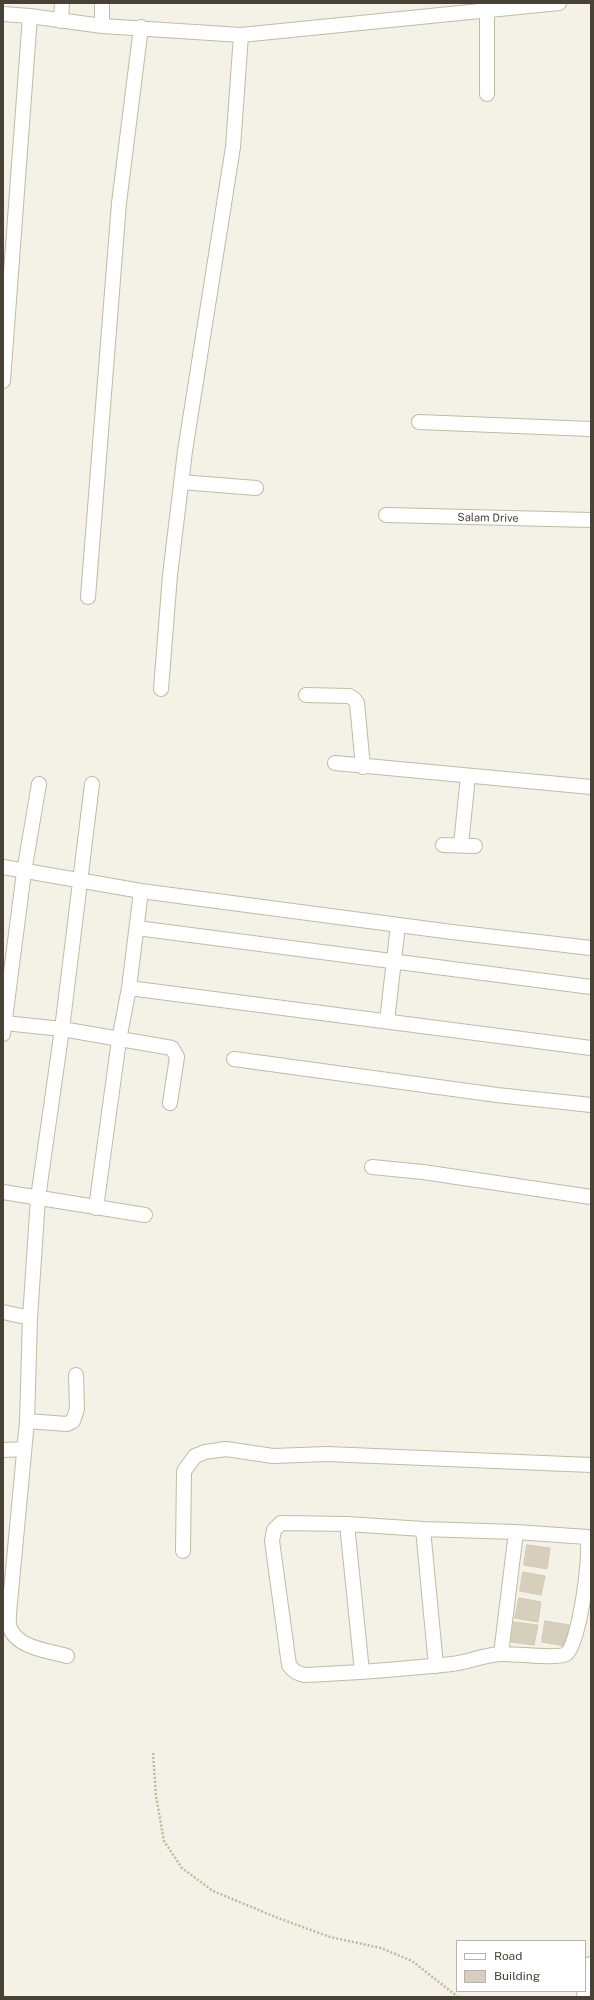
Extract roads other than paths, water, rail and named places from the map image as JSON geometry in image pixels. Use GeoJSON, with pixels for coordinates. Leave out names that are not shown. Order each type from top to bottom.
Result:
{"type":"FeatureCollection","features":[{"type":"Feature","properties":{"kind":"street"},"geometry":{"type":"LineString","coordinates":[[61,21],[62,3]]}},
{"type":"Feature","properties":{"kind":"street"},"geometry":{"type":"LineString","coordinates":[[102,3],[102,26]]}},
{"type":"Feature","properties":{"kind":"street"},"geometry":{"type":"LineString","coordinates":[[3,14],[30,16],[102,26],[141,27],[241,35],[559,3]]}},
{"type":"Feature","properties":{"kind":"street"},"geometry":{"type":"LineString","coordinates":[[487,11],[487,94]]}},
{"type":"Feature","properties":{"kind":"street"},"geometry":{"type":"LineString","coordinates":[[3,381],[30,16]]}},
{"type":"Feature","properties":{"kind":"street"},"geometry":{"type":"LineString","coordinates":[[88,597],[119,203],[141,27]]}},
{"type":"Feature","properties":{"kind":"street"},"geometry":{"type":"LineString","coordinates":[[161,689],[170,576],[181,482],[234,147],[241,35]]}},
{"type":"Feature","properties":{"kind":"street"},"geometry":{"type":"LineString","coordinates":[[419,422],[591,429]]}},
{"type":"Feature","properties":{"kind":"street"},"geometry":{"type":"LineString","coordinates":[[181,482],[256,488]]}},
{"type":"Feature","properties":{"kind":"street","name":"Salam Drive"},"geometry":{"type":"LineString","coordinates":[[386,515],[591,520]]}},
{"type":"Feature","properties":{"kind":"street"},"geometry":{"type":"LineString","coordinates":[[306,695],[349,696],[354,699],[357,704],[363,767]]}},
{"type":"Feature","properties":{"kind":"street"},"geometry":{"type":"LineString","coordinates":[[335,763],[363,767],[591,787]]}},
{"type":"Feature","properties":{"kind":"street"},"geometry":{"type":"LineString","coordinates":[[443,845],[468,846],[468,776]]}},
{"type":"Feature","properties":{"kind":"street"},"geometry":{"type":"LineString","coordinates":[[39,784],[24,872],[4,1029],[62,1029],[172,1048],[177,1057],[170,1103]]}},
{"type":"Feature","properties":{"kind":"street"},"geometry":{"type":"LineString","coordinates":[[67,1656],[26,1644],[17,1639],[9,1627],[27,1421],[30,1318],[38,1198],[62,1029],[92,784]]}},
{"type":"Feature","properties":{"kind":"street"},"geometry":{"type":"LineString","coordinates":[[3,867],[81,882],[141,891],[398,925],[591,948]]}},
{"type":"Feature","properties":{"kind":"street"},"geometry":{"type":"LineString","coordinates":[[96,1208],[119,1040],[129,988],[141,891]]}},
{"type":"Feature","properties":{"kind":"street"},"geometry":{"type":"LineString","coordinates":[[387,1021],[398,925]]}},
{"type":"Feature","properties":{"kind":"street"},"geometry":{"type":"LineString","coordinates":[[137,928],[591,987]]}},
{"type":"Feature","properties":{"kind":"street"},"geometry":{"type":"LineString","coordinates":[[129,988],[591,1048]]}},
{"type":"Feature","properties":{"kind":"street"},"geometry":{"type":"LineString","coordinates":[[234,1059],[482,1093],[591,1105]]}},
{"type":"Feature","properties":{"kind":"street"},"geometry":{"type":"LineString","coordinates":[[372,1167],[423,1172],[591,1197]]}},
{"type":"Feature","properties":{"kind":"street"},"geometry":{"type":"LineString","coordinates":[[3,1192],[145,1215]]}},
{"type":"Feature","properties":{"kind":"street"},"geometry":{"type":"LineString","coordinates":[[3,1312],[30,1318]]}},
{"type":"Feature","properties":{"kind":"street"},"geometry":{"type":"LineString","coordinates":[[27,1421],[67,1424],[72,1421],[77,1409],[76,1375]]}},
{"type":"Feature","properties":{"kind":"street"},"geometry":{"type":"LineString","coordinates":[[3,1450],[24,1449]]}},
{"type":"Feature","properties":{"kind":"street"},"geometry":{"type":"LineString","coordinates":[[183,1551],[184,1470],[195,1456],[205,1452],[226,1450],[273,1456],[335,1454],[591,1465]]}},
{"type":"Feature","properties":{"kind":"street"},"geometry":{"type":"LineString","coordinates":[[281,1523],[347,1524],[587,1537],[589,1544],[586,1612],[570,1649],[566,1654],[561,1656],[500,1654],[436,1666],[362,1672],[304,1675],[292,1670],[289,1665],[272,1541],[274,1530],[281,1523]]}},
{"type":"Feature","properties":{"kind":"street"},"geometry":{"type":"LineString","coordinates":[[347,1524],[362,1672]]}},
{"type":"Feature","properties":{"kind":"street"},"geometry":{"type":"LineString","coordinates":[[423,1529],[436,1666]]}},
{"type":"Feature","properties":{"kind":"street"},"geometry":{"type":"LineString","coordinates":[[500,1654],[516,1532]]}},
{"type":"Feature","properties":{"kind":"street"},"geometry":{"type":"LineString","coordinates":[[586,1997],[591,1966]]}}]}
